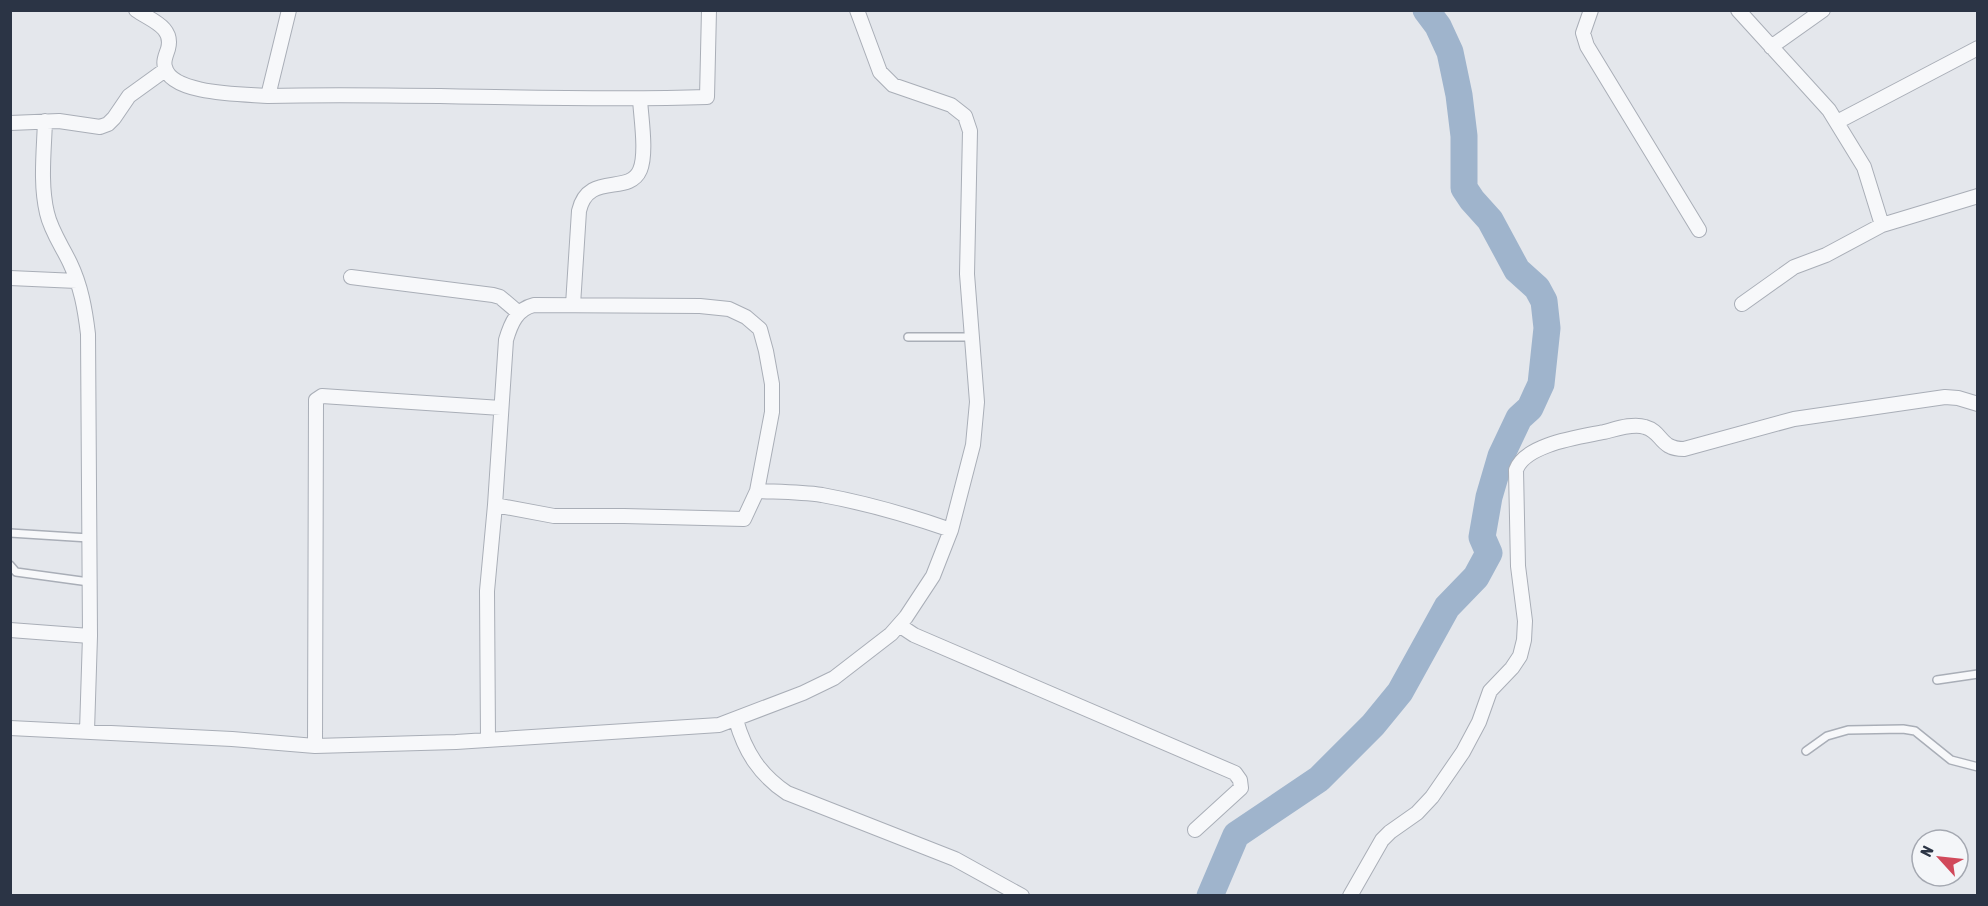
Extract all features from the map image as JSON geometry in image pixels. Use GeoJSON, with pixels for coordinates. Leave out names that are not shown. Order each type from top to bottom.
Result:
{"type":"FeatureCollection","features":[{"type":"Feature","properties":{"kind":"street"},"geometry":{"type":"LineString","coordinates":[[136,10],[169,34],[170,42],[164,63],[165,70],[174,80],[204,91],[268,96],[328,94],[640,99],[707,97],[709,10]]}},
{"type":"Feature","properties":{"kind":"street"},"geometry":{"type":"LineString","coordinates":[[268,96],[289,10]]}},
{"type":"Feature","properties":{"kind":"street"},"geometry":{"type":"LineString","coordinates":[[10,728],[315,746],[488,740],[719,725],[803,693],[834,678],[877,646],[899,625],[933,576],[951,530],[973,445],[977,402],[967,274],[970,131],[965,117],[951,105],[893,85],[880,72],[857,10]]}},
{"type":"Feature","properties":{"kind":"street"},"geometry":{"type":"LineString","coordinates":[[1591,10],[1583,33],[1587,46],[1699,230]]}},
{"type":"Feature","properties":{"kind":"street"},"geometry":{"type":"LineString","coordinates":[[1738,10],[1838,122],[1864,167],[1882,225]]}},
{"type":"Feature","properties":{"kind":"street"},"geometry":{"type":"LineString","coordinates":[[1771,47],[1823,10]]}},
{"type":"Feature","properties":{"kind":"street"},"geometry":{"type":"LineString","coordinates":[[1838,122],[1977,48]]}},
{"type":"Feature","properties":{"kind":"street"},"geometry":{"type":"LineString","coordinates":[[10,123],[59,121],[100,127],[108,124],[129,96],[165,70]]}},
{"type":"Feature","properties":{"kind":"street"},"geometry":{"type":"LineString","coordinates":[[573,305],[581,201],[590,190],[631,180],[639,173],[642,162],[640,99]]}},
{"type":"Feature","properties":{"kind":"street"},"geometry":{"type":"LineString","coordinates":[[45,122],[46,210],[52,229],[70,263],[83,295],[88,334],[90,636],[87,731]]}},
{"type":"Feature","properties":{"kind":"street"},"geometry":{"type":"LineString","coordinates":[[1742,304],[1794,267],[1826,255],[1882,225],[1977,196]]}},
{"type":"Feature","properties":{"kind":"street"},"geometry":{"type":"LineString","coordinates":[[351,277],[493,294],[519,313]]}},
{"type":"Feature","properties":{"kind":"street"},"geometry":{"type":"LineString","coordinates":[[10,278],[77,281]]}},
{"type":"Feature","properties":{"kind":"street"},"geometry":{"type":"LineString","coordinates":[[488,740],[487,591],[506,340],[512,322],[525,308],[534,305],[700,306],[729,309],[746,317],[760,329],[772,384],[772,412],[757,490],[744,519],[554,516],[495,505]]}},
{"type":"Feature","properties":{"kind":"street"},"geometry":{"type":"LineString","coordinates":[[315,746],[316,400],[322,396],[501,408]]}},
{"type":"Feature","properties":{"kind":"street"},"geometry":{"type":"LineString","coordinates":[[1350,896],[1382,840],[1417,813],[1432,797],[1474,732],[1490,691],[1520,656],[1525,621],[1518,566],[1516,470],[1519,462],[1533,452],[1563,440],[1629,427],[1649,428],[1671,448],[1684,449],[1794,419],[1945,397],[1958,398],[1977,404]]}},
{"type":"Feature","properties":{"kind":"street"},"geometry":{"type":"LineString","coordinates":[[757,490],[820,495],[894,510],[951,530]]}},
{"type":"Feature","properties":{"kind":"street"},"geometry":{"type":"LineString","coordinates":[[899,625],[914,635],[1235,773],[1240,780],[1241,788],[1195,830]]}},
{"type":"Feature","properties":{"kind":"street"},"geometry":{"type":"LineString","coordinates":[[10,630],[90,636]]}},
{"type":"Feature","properties":{"kind":"street"},"geometry":{"type":"LineString","coordinates":[[736,720],[740,733],[761,771],[770,781],[787,793],[955,859],[1022,896]]}},
{"type":"Feature","properties":{"kind":"lane"},"geometry":{"type":"LineString","coordinates":[[908,337],[971,337]]}},
{"type":"Feature","properties":{"kind":"lane"},"geometry":{"type":"LineString","coordinates":[[10,533],[89,538]]}},
{"type":"Feature","properties":{"kind":"lane"},"geometry":{"type":"LineString","coordinates":[[10,565],[16,572],[89,582]]}},
{"type":"Feature","properties":{"kind":"lane"},"geometry":{"type":"LineString","coordinates":[[1937,680],[1977,674]]}},
{"type":"Feature","properties":{"kind":"lane"},"geometry":{"type":"LineString","coordinates":[[1806,751],[1827,736],[1848,730],[1903,729],[1915,731],[1951,760],[1977,767]]}},
{"type":"Feature","properties":{"kind":"waterway"},"geometry":{"type":"LineString","coordinates":[[1210,896],[1236,835],[1319,779],[1373,725],[1400,692],[1447,607],[1476,577],[1489,553],[1482,537],[1489,497],[1501,456],[1519,418],[1530,408],[1541,384],[1547,328],[1544,301],[1537,288],[1517,270],[1490,220],[1464,188],[1464,136],[1459,95],[1450,52],[1438,26],[1426,10]]}}]}
